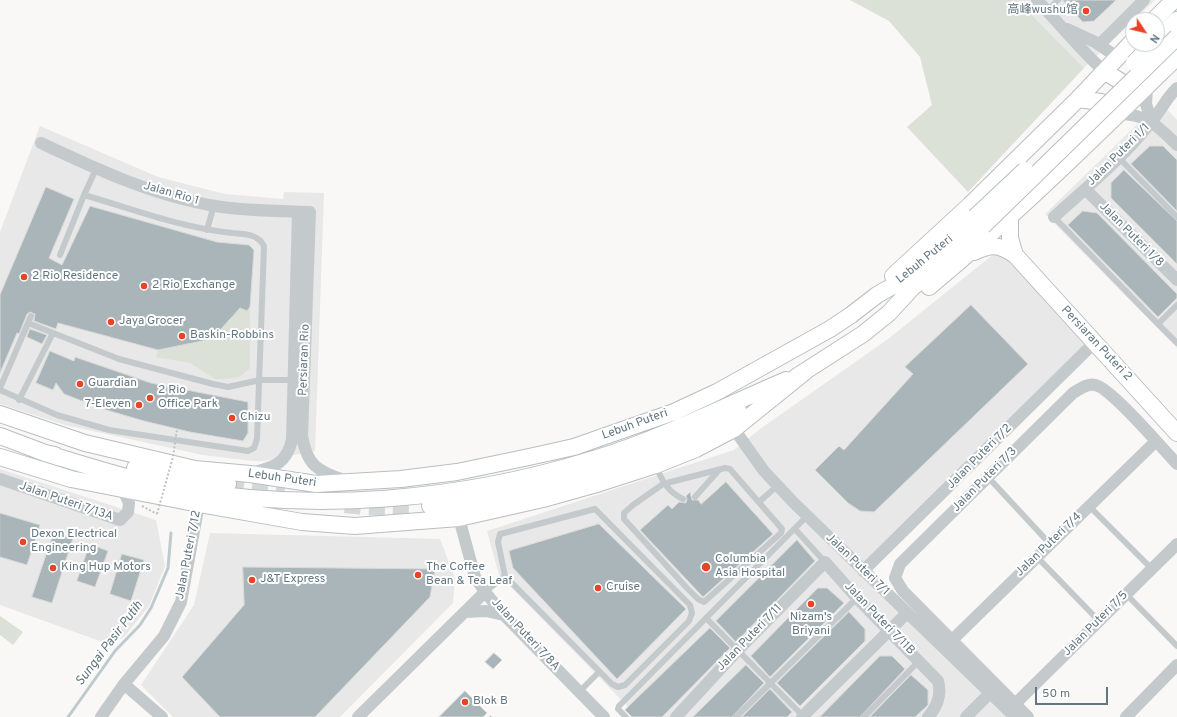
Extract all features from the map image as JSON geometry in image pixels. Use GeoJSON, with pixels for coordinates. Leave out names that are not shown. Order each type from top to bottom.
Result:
{"type":"FeatureCollection","features":[{"type":"Feature","properties":{"kind":"main road"},"geometry":{"type":"LineString","coordinates":[[1162,12],[1174,0]]}},
{"type":"Feature","properties":{"kind":"main road"},"geometry":{"type":"LineString","coordinates":[[1165,32],[1177,20]]}},
{"type":"Feature","properties":{"kind":"main road","name":"Lebuh Puteri"},"geometry":{"type":"LineString","coordinates":[[0,414],[85,443],[195,469],[250,474],[316,484],[401,479],[457,472],[574,447],[674,412],[717,392],[830,329],[877,295],[903,280],[979,221],[1177,37]]}},
{"type":"Feature","properties":{"kind":"main road"},"geometry":{"type":"LineString","coordinates":[[877,295],[897,272],[970,205],[1105,72],[1125,50]]}},
{"type":"Feature","properties":{"kind":"main road","name":"Lebuh Puteri"},"geometry":{"type":"LineString","coordinates":[[806,371],[863,334],[889,313],[1051,145],[1145,52]]}},
{"type":"Feature","properties":{"kind":"main road"},"geometry":{"type":"LineString","coordinates":[[1146,52],[1151,60],[1174,60]]}},
{"type":"Feature","properties":{"kind":"main road"},"geometry":{"type":"LineString","coordinates":[[889,313],[920,295],[970,254],[1115,119],[1174,60]]}},
{"type":"Feature","properties":{"kind":"main road"},"geometry":{"type":"LineString","coordinates":[[1105,72],[1125,84],[1138,84],[1146,82],[1159,75]]}},
{"type":"Feature","properties":{"kind":"main road"},"geometry":{"type":"LineString","coordinates":[[1078,99],[1100,102],[1109,115],[1115,119]]}},
{"type":"Feature","properties":{"kind":"main road","name":"Persiaran Puteri 2"},"geometry":{"type":"LineString","coordinates":[[1010,217],[1010,238],[1015,255]]}},
{"type":"Feature","properties":{"kind":"main road","name":"Persiaran Puteri 2"},"geometry":{"type":"LineString","coordinates":[[970,254],[987,246],[994,246],[1000,247],[1015,255],[1177,433]]}},
{"type":"Feature","properties":{"kind":"main road"},"geometry":{"type":"LineString","coordinates":[[0,443],[58,464],[130,483],[326,525],[385,524],[459,518],[543,499],[656,465],[696,449],[734,429],[806,371]]}},
{"type":"Feature","properties":{"kind":"main road"},"geometry":{"type":"LineString","coordinates":[[0,456],[71,479],[122,488],[200,498],[339,501],[390,500],[486,486],[547,473],[595,459],[649,439],[806,371]]}},
{"type":"Feature","properties":{"kind":"main road"},"geometry":{"type":"LineString","coordinates":[[413,508],[477,500],[550,484],[600,470],[651,453],[704,430],[806,371]]}},
{"type":"Feature","properties":{"kind":"main road"},"geometry":{"type":"LineString","coordinates":[[0,436],[45,453],[97,469],[173,488],[200,498]]}},
{"type":"Feature","properties":{"kind":"main road"},"geometry":{"type":"LineString","coordinates":[[45,453],[97,460],[228,484]]}},
{"type":"Feature","properties":{"kind":"street"},"geometry":{"type":"LineString","coordinates":[[1038,0],[1064,28],[1079,48],[1105,72]]}},
{"type":"Feature","properties":{"kind":"street"},"geometry":{"type":"LineString","coordinates":[[1099,45],[1144,0]]}},
{"type":"Feature","properties":{"kind":"street"},"geometry":{"type":"LineString","coordinates":[[1064,28],[1099,45],[1117,58]]}},
{"type":"Feature","properties":{"kind":"street"},"geometry":{"type":"LineString","coordinates":[[1147,88],[1146,104],[1152,122]]}},
{"type":"Feature","properties":{"kind":"street","name":"Jalan Puteri 1/1"},"geometry":{"type":"LineString","coordinates":[[1054,217],[1119,158],[1152,122],[1162,104],[1177,88]]}},
{"type":"Feature","properties":{"kind":"street"},"geometry":{"type":"LineString","coordinates":[[1115,119],[1134,114],[1152,122],[1177,145]]}},
{"type":"Feature","properties":{"kind":"street","name":"Jalan Rio 1"},"geometry":{"type":"LineString","coordinates":[[41,142],[96,169],[142,186],[214,206],[304,212]]}},
{"type":"Feature","properties":{"kind":"street","name":"Jalan Puteri 1/8"},"geometry":{"type":"LineString","coordinates":[[1085,189],[1177,280]]}},
{"type":"Feature","properties":{"kind":"street","name":"Persiaran Rio"},"geometry":{"type":"LineString","coordinates":[[304,212],[299,380],[302,436],[308,458],[323,473],[348,482]]}},
{"type":"Feature","properties":{"kind":"street","name":"Jalan Puteri 7/2"},"geometry":{"type":"LineString","coordinates":[[864,571],[1095,342]]}},
{"type":"Feature","properties":{"kind":"street","name":"Persiaran Rio"},"geometry":{"type":"LineString","coordinates":[[250,474],[275,466],[283,460],[289,451],[299,380]]}},
{"type":"Feature","properties":{"kind":"street","name":"Jalan Puteri 7/3"},"geometry":{"type":"LineString","coordinates":[[948,644],[903,591],[895,578],[896,571],[900,564],[987,476],[1073,393],[1088,385],[1096,385],[1112,395],[1156,441]]}},
{"type":"Feature","properties":{"kind":"street","name":"Jalan Puteri 7/1"},"geometry":{"type":"LineString","coordinates":[[734,429],[777,486],[906,614],[948,644],[990,693],[1010,712]]}},
{"type":"Feature","properties":{"kind":"street"},"geometry":{"type":"LineString","coordinates":[[1156,441],[1177,464]]}},
{"type":"Feature","properties":{"kind":"street","name":"Jalan Puteri 7/4"},"geometry":{"type":"LineString","coordinates":[[948,644],[1156,441]]}},
{"type":"Feature","properties":{"kind":"street"},"geometry":{"type":"LineString","coordinates":[[974,463],[987,476]]}},
{"type":"Feature","properties":{"kind":"street","name":"Jalan Puteri 7/13A"},"geometry":{"type":"LineString","coordinates":[[0,479],[120,520],[128,512],[129,503],[122,488]]}},
{"type":"Feature","properties":{"kind":"street","name":"Jalan Puteri 7/12"},"geometry":{"type":"LineString","coordinates":[[101,717],[124,684],[164,636],[181,602],[200,498]]}},
{"type":"Feature","properties":{"kind":"street","name":"Jalan Puteri 7/8A"},"geometry":{"type":"LineString","coordinates":[[459,518],[475,577],[485,592],[504,615],[604,717]]}},
{"type":"Feature","properties":{"kind":"street","name":"Jalan Puteri 7/5"},"geometry":{"type":"LineString","coordinates":[[1010,712],[1177,544]]}},
{"type":"Feature","properties":{"kind":"street","name":"Jalan Puteri 7/11B"},"geometry":{"type":"LineString","coordinates":[[825,562],[857,598],[938,681],[940,694],[935,707],[928,717]]}},
{"type":"Feature","properties":{"kind":"street","name":"Jalan Puteri 7/11"},"geometry":{"type":"LineString","coordinates":[[676,717],[738,650],[825,562]]}},
{"type":"Feature","properties":{"kind":"street"},"geometry":{"type":"LineString","coordinates":[[465,612],[475,590],[475,577]]}},
{"type":"Feature","properties":{"kind":"street"},"geometry":{"type":"LineString","coordinates":[[358,717],[485,592]]}},
{"type":"Feature","properties":{"kind":"street"},"geometry":{"type":"LineString","coordinates":[[465,612],[486,611],[504,615]]}},
{"type":"Feature","properties":{"kind":"street"},"geometry":{"type":"LineString","coordinates":[[803,717],[906,614]]}},
{"type":"Feature","properties":{"kind":"street"},"geometry":{"type":"LineString","coordinates":[[948,644],[1010,712],[1028,717]]}},
{"type":"Feature","properties":{"kind":"street"},"geometry":{"type":"LineString","coordinates":[[1126,717],[1177,665]]}},
{"type":"Feature","properties":{"kind":"street"},"geometry":{"type":"LineString","coordinates":[[124,684],[162,717]]}},
{"type":"Feature","properties":{"kind":"street"},"geometry":{"type":"LineString","coordinates":[[966,717],[990,693]]}},
{"type":"Feature","properties":{"kind":"lane"},"geometry":{"type":"LineString","coordinates":[[1048,10],[1058,0]]}},
{"type":"Feature","properties":{"kind":"lane"},"geometry":{"type":"LineString","coordinates":[[1119,158],[1177,217]]}},
{"type":"Feature","properties":{"kind":"lane"},"geometry":{"type":"LineString","coordinates":[[60,255],[96,169]]}},
{"type":"Feature","properties":{"kind":"lane"},"geometry":{"type":"LineString","coordinates":[[31,316],[0,389],[19,400],[57,415],[109,430],[248,451],[254,448],[257,439],[260,380],[264,246],[262,241],[251,235],[207,230],[84,195]]}},
{"type":"Feature","properties":{"kind":"lane"},"geometry":{"type":"LineString","coordinates":[[207,230],[214,206]]}},
{"type":"Feature","properties":{"kind":"lane"},"geometry":{"type":"LineString","coordinates":[[1054,217],[1177,343]]}},
{"type":"Feature","properties":{"kind":"lane"},"geometry":{"type":"LineString","coordinates":[[1158,324],[1177,305]]}},
{"type":"Feature","properties":{"kind":"lane"},"geometry":{"type":"LineString","coordinates":[[28,323],[119,359],[213,384],[228,387],[260,380],[299,380]]}},
{"type":"Feature","properties":{"kind":"lane"},"geometry":{"type":"LineString","coordinates":[[19,400],[53,333]]}},
{"type":"Feature","properties":{"kind":"lane"},"geometry":{"type":"LineString","coordinates":[[656,465],[663,484],[677,496],[683,498]]}},
{"type":"Feature","properties":{"kind":"lane"},"geometry":{"type":"LineString","coordinates":[[730,469],[782,529],[781,532],[704,602],[698,599],[686,587],[624,519],[624,513],[627,510],[663,484],[719,470],[730,469]]}},
{"type":"Feature","properties":{"kind":"lane"},"geometry":{"type":"LineString","coordinates":[[695,497],[719,470]]}},
{"type":"Feature","properties":{"kind":"lane"},"geometry":{"type":"LineString","coordinates":[[987,476],[1050,544]]}},
{"type":"Feature","properties":{"kind":"lane"},"geometry":{"type":"LineString","coordinates":[[759,502],[777,486]]}},
{"type":"Feature","properties":{"kind":"lane"},"geometry":{"type":"LineString","coordinates":[[1089,506],[1152,569]]}},
{"type":"Feature","properties":{"kind":"lane"},"geometry":{"type":"LineString","coordinates":[[595,509],[690,605],[692,613],[689,621],[625,685],[618,687],[612,684],[599,672],[505,576],[498,542],[500,534],[595,509]]}},
{"type":"Feature","properties":{"kind":"lane"},"geometry":{"type":"LineString","coordinates":[[626,717],[618,709],[618,706],[807,516]]}},
{"type":"Feature","properties":{"kind":"lane"},"geometry":{"type":"LineString","coordinates":[[795,528],[825,562]]}},
{"type":"Feature","properties":{"kind":"lane"},"geometry":{"type":"LineString","coordinates":[[1037,557],[1099,621]]}},
{"type":"Feature","properties":{"kind":"lane"},"geometry":{"type":"LineString","coordinates":[[485,592],[505,576]]}},
{"type":"Feature","properties":{"kind":"lane"},"geometry":{"type":"LineString","coordinates":[[1126,594],[1177,646]]}},
{"type":"Feature","properties":{"kind":"lane"},"geometry":{"type":"LineString","coordinates":[[736,717],[857,598]]}},
{"type":"Feature","properties":{"kind":"lane"},"geometry":{"type":"LineString","coordinates":[[706,618],[803,717]]}},
{"type":"Feature","properties":{"kind":"lane"},"geometry":{"type":"LineString","coordinates":[[864,717],[919,661]]}},
{"type":"Feature","properties":{"kind":"lane"},"geometry":{"type":"LineString","coordinates":[[579,692],[599,672]]}},
{"type":"Feature","properties":{"kind":"path"},"geometry":{"type":"LineString","coordinates":[[138,505],[157,514],[173,456],[177,429]]}},
{"type":"Feature","properties":{"kind":"shaded area"},"geometry":{"type":"Polygon","coordinates":[[[850,0],[1017,0],[1084,68],[968,192],[907,127],[932,105],[920,57],[889,21],[850,0]]]}},
{"type":"Feature","properties":{"kind":"shaded area"},"geometry":{"type":"Polygon","coordinates":[[[1017,0],[1155,0],[1142,12],[1125,12],[1125,29],[1084,68],[1017,0]]]}},
{"type":"Feature","properties":{"kind":"shaded area"},"geometry":{"type":"Polygon","coordinates":[[[1160,102],[1177,120],[1177,348],[1045,214],[1160,102]]]}},
{"type":"Feature","properties":{"kind":"shaded area"},"geometry":{"type":"Polygon","coordinates":[[[40,126],[158,177],[225,194],[283,199],[284,192],[324,193],[315,451],[264,461],[203,455],[65,425],[0,404],[0,232],[40,126]]]}},
{"type":"Feature","properties":{"kind":"shaded area"},"geometry":{"type":"Polygon","coordinates":[[[995,253],[1012,260],[1087,342],[856,571],[1008,717],[638,717],[499,575],[487,531],[734,450],[760,429],[888,339],[995,253]]]}},
{"type":"Feature","properties":{"kind":"shaded area"},"geometry":{"type":"Polygon","coordinates":[[[250,307],[250,368],[239,377],[215,379],[190,363],[156,357],[158,350],[212,339],[240,308],[247,311],[250,307]]]}},
{"type":"Feature","properties":{"kind":"shaded area"},"geometry":{"type":"Polygon","coordinates":[[[0,469],[156,520],[165,566],[149,606],[125,636],[111,645],[0,605],[0,469]]]}},
{"type":"Feature","properties":{"kind":"shaded area"},"geometry":{"type":"Polygon","coordinates":[[[210,533],[440,539],[455,578],[453,603],[340,717],[173,717],[141,685],[194,605],[210,533]]]}},
{"type":"Feature","properties":{"kind":"shaded area"},"geometry":{"type":"Polygon","coordinates":[[[0,616],[23,632],[13,645],[0,635],[0,616]]]}},
{"type":"Feature","properties":{"kind":"building"},"geometry":{"type":"Polygon","coordinates":[[[1063,0],[1116,0],[1094,21],[1083,22],[1063,0]]]}},
{"type":"Feature","properties":{"kind":"building"},"geometry":{"type":"Polygon","coordinates":[[[1150,146],[1163,146],[1177,160],[1177,211],[1131,164],[1150,146]]]}},
{"type":"Feature","properties":{"kind":"building"},"geometry":{"type":"Polygon","coordinates":[[[1124,170],[1177,221],[1177,264],[1111,198],[1111,183],[1124,170]]]}},
{"type":"Feature","properties":{"kind":"building","name":"2 Rio Exchange"},"geometry":{"type":"Polygon","coordinates":[[[46,187],[74,199],[49,258],[62,265],[90,206],[217,242],[249,245],[254,250],[250,307],[247,311],[240,308],[212,339],[158,350],[58,323],[56,329],[34,321],[35,314],[30,312],[27,314],[19,334],[17,333],[0,373],[0,295],[46,187]]]}},
{"type":"Feature","properties":{"kind":"building"},"geometry":{"type":"Polygon","coordinates":[[[1083,211],[1097,213],[1177,294],[1177,298],[1158,317],[1068,225],[1083,211]]]}},
{"type":"Feature","properties":{"kind":"building"},"geometry":{"type":"Polygon","coordinates":[[[971,305],[1028,364],[874,512],[860,511],[848,503],[815,470],[839,446],[844,450],[913,374],[905,367],[971,305]]]}},
{"type":"Feature","properties":{"kind":"building"},"geometry":{"type":"Polygon","coordinates":[[[30,329],[47,335],[42,344],[27,337],[30,329]]]}},
{"type":"Feature","properties":{"kind":"building","name":"2 Rio Office Park"},"geometry":{"type":"Polygon","coordinates":[[[50,351],[74,361],[75,357],[151,383],[248,402],[248,433],[243,441],[190,432],[103,409],[64,394],[56,383],[53,390],[36,383],[50,351]]]}},
{"type":"Feature","properties":{"kind":"building","name":"Columbia Asia Hospital"},"geometry":{"type":"Polygon","coordinates":[[[726,482],[773,534],[703,597],[640,530],[668,505],[672,509],[679,502],[686,503],[686,496],[690,492],[692,500],[698,500],[701,504],[726,482]]]}},
{"type":"Feature","properties":{"kind":"building","name":"Dexon Electrical Engineering"},"geometry":{"type":"Polygon","coordinates":[[[0,513],[40,525],[27,565],[0,557],[0,513]]]}},
{"type":"Feature","properties":{"kind":"building","name":"Cruise"},"geometry":{"type":"Polygon","coordinates":[[[599,524],[686,609],[617,679],[513,568],[509,551],[599,524]]]}},
{"type":"Feature","properties":{"kind":"building","name":"King Hup Motors"},"geometry":{"type":"Polygon","coordinates":[[[54,532],[73,538],[52,603],[32,597],[54,532]]]}},
{"type":"Feature","properties":{"kind":"building"},"geometry":{"type":"Polygon","coordinates":[[[797,540],[815,561],[736,642],[716,621],[797,540]]]}},
{"type":"Feature","properties":{"kind":"building"},"geometry":{"type":"Polygon","coordinates":[[[90,544],[108,551],[95,587],[77,581],[90,544]]]}},
{"type":"Feature","properties":{"kind":"building"},"geometry":{"type":"Polygon","coordinates":[[[122,554],[144,560],[131,601],[110,594],[122,554]]]}},
{"type":"Feature","properties":{"kind":"building"},"geometry":{"type":"Polygon","coordinates":[[[243,567],[435,569],[430,597],[315,717],[220,717],[182,677],[244,605],[243,567]]]}},
{"type":"Feature","properties":{"kind":"building"},"geometry":{"type":"Polygon","coordinates":[[[818,588],[827,588],[844,603],[770,677],[751,656],[818,588]]]}},
{"type":"Feature","properties":{"kind":"building"},"geometry":{"type":"Polygon","coordinates":[[[849,612],[865,629],[865,641],[800,706],[777,683],[849,612]]]}},
{"type":"Feature","properties":{"kind":"building"},"geometry":{"type":"Polygon","coordinates":[[[710,628],[730,648],[662,717],[632,717],[625,710],[710,628]]]}},
{"type":"Feature","properties":{"kind":"building"},"geometry":{"type":"Polygon","coordinates":[[[494,653],[502,660],[493,669],[485,662],[494,653]]]}},
{"type":"Feature","properties":{"kind":"building"},"geometry":{"type":"Polygon","coordinates":[[[880,656],[892,656],[905,669],[860,717],[820,717],[880,656]]]}},
{"type":"Feature","properties":{"kind":"building"},"geometry":{"type":"Polygon","coordinates":[[[746,665],[764,683],[732,717],[693,717],[746,665]]]}},
{"type":"Feature","properties":{"kind":"building"},"geometry":{"type":"Polygon","coordinates":[[[911,675],[928,690],[928,705],[915,717],[870,717],[911,675]]]}},
{"type":"Feature","properties":{"kind":"building"},"geometry":{"type":"Polygon","coordinates":[[[770,689],[792,712],[787,717],[742,717],[770,689]]]}},
{"type":"Feature","properties":{"kind":"building","name":"Blok B"},"geometry":{"type":"Polygon","coordinates":[[[465,691],[487,713],[483,717],[439,717],[465,691]]]}},
{"type":"Feature","properties":{"kind":"waterway","name":"Sungai Pasir Putih"},"geometry":{"type":"LineString","coordinates":[[68,717],[115,651],[140,625],[151,608],[168,568],[171,533]]}},
{"type":"Feature","properties":{"kind":"tunnel"},"geometry":{"type":"LineString","coordinates":[[228,484],[284,494]]}},
{"type":"Feature","properties":{"kind":"tunnel"},"geometry":{"type":"LineString","coordinates":[[345,505],[362,507],[413,508]]}},
{"type":"Feature","properties":{"kind":"place","name":"高峰wushu馆"},"geometry":{"type":"Point","coordinates":[1086,11]}},
{"type":"Feature","properties":{"kind":"place","name":"2 Rio Residence"},"geometry":{"type":"Point","coordinates":[24,277]}},
{"type":"Feature","properties":{"kind":"place","name":"2 Rio Exchange"},"geometry":{"type":"Point","coordinates":[144,286]}},
{"type":"Feature","properties":{"kind":"place","name":"Jaya Grocer"},"geometry":{"type":"Point","coordinates":[111,322]}},
{"type":"Feature","properties":{"kind":"place","name":"Baskin-Robbins"},"geometry":{"type":"Point","coordinates":[182,336]}},
{"type":"Feature","properties":{"kind":"place","name":"Guardian"},"geometry":{"type":"Point","coordinates":[80,384]}},
{"type":"Feature","properties":{"kind":"place","name":"2 Rio Office Park"},"geometry":{"type":"Point","coordinates":[150,398]}},
{"type":"Feature","properties":{"kind":"place","name":"7-Eleven"},"geometry":{"type":"Point","coordinates":[139,405]}},
{"type":"Feature","properties":{"kind":"place","name":"Chizu"},"geometry":{"type":"Point","coordinates":[232,418]}},
{"type":"Feature","properties":{"kind":"place","name":"Dexon Electrical Engineering"},"geometry":{"type":"Point","coordinates":[23,542]}},
{"type":"Feature","properties":{"kind":"place","name":"Columbia Asia Hospital"},"geometry":{"type":"Point","coordinates":[706,567]}},
{"type":"Feature","properties":{"kind":"place","name":"King Hup Motors"},"geometry":{"type":"Point","coordinates":[53,568]}},
{"type":"Feature","properties":{"kind":"place","name":"The Coffee Bean & Tea Leaf"},"geometry":{"type":"Point","coordinates":[418,575]}},
{"type":"Feature","properties":{"kind":"place","name":"J&T Express"},"geometry":{"type":"Point","coordinates":[252,580]}},
{"type":"Feature","properties":{"kind":"place","name":"Cruise"},"geometry":{"type":"Point","coordinates":[598,588]}},
{"type":"Feature","properties":{"kind":"place","name":"Nizam's Briyani"},"geometry":{"type":"Point","coordinates":[811,604]}},
{"type":"Feature","properties":{"kind":"place","name":"Blok B"},"geometry":{"type":"Point","coordinates":[465,702]}}]}
